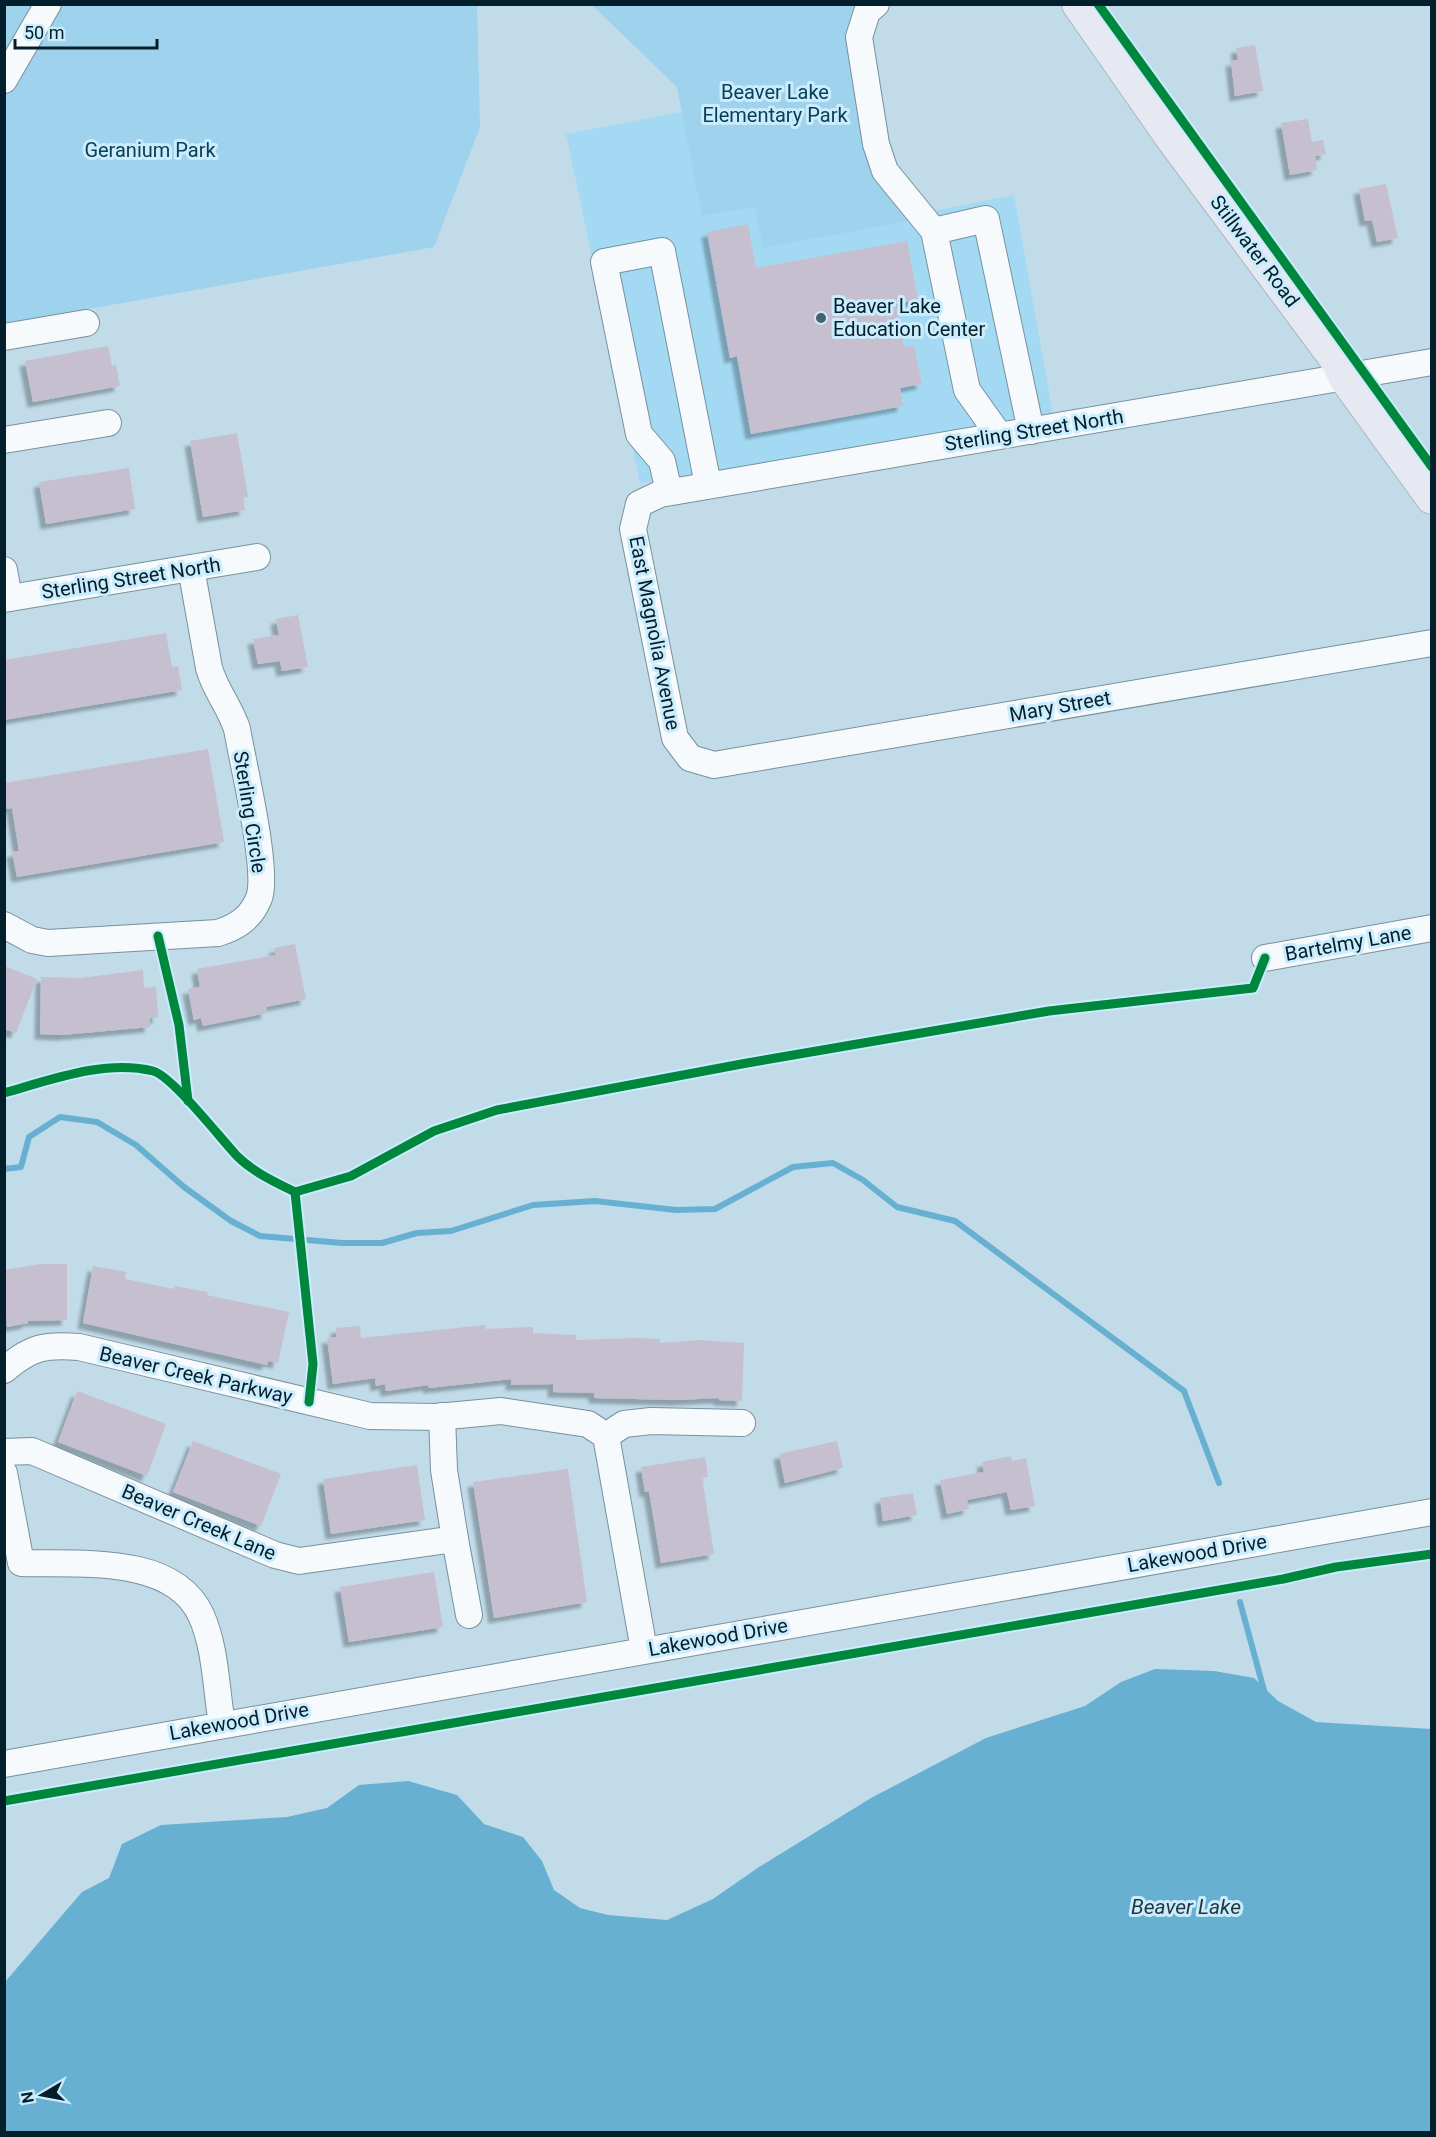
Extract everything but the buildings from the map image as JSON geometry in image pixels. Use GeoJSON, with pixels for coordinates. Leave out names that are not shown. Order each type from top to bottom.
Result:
{"type":"FeatureCollection","features":[{"type":"Feature","properties":{"kind":"main road","name":"Stillwater Road"},"geometry":{"type":"LineString","coordinates":[[1078,4],[1173,140],[1337,361],[1345,378],[1431,498]]}},
{"type":"Feature","properties":{"kind":"street"},"geometry":{"type":"LineString","coordinates":[[4,80],[48,4]]}},
{"type":"Feature","properties":{"kind":"street"},"geometry":{"type":"LineString","coordinates":[[876,4],[867,12],[859,38],[876,144],[885,171],[934,231],[967,390],[999,435]]}},
{"type":"Feature","properties":{"kind":"street"},"geometry":{"type":"LineString","coordinates":[[934,231],[986,219],[1031,431]]}},
{"type":"Feature","properties":{"kind":"street"},"geometry":{"type":"LineString","coordinates":[[669,492],[662,461],[639,434],[603,262],[662,251],[708,485]]}},
{"type":"Feature","properties":{"kind":"street"},"geometry":{"type":"LineString","coordinates":[[4,337],[86,323]]}},
{"type":"Feature","properties":{"kind":"street","name":"Sterling Street North"},"geometry":{"type":"LineString","coordinates":[[639,504],[669,492],[708,485],[1431,362]]}},
{"type":"Feature","properties":{"kind":"street"},"geometry":{"type":"LineString","coordinates":[[4,440],[108,423]]}},
{"type":"Feature","properties":{"kind":"street","name":"East Magnolia Avenue"},"geometry":{"type":"LineString","coordinates":[[639,504],[633,529],[675,738],[690,758]]}},
{"type":"Feature","properties":{"kind":"street","name":"Sterling Street North"},"geometry":{"type":"LineString","coordinates":[[7,598],[257,557]]}},
{"type":"Feature","properties":{"kind":"street","name":"Sterling Circle"},"geometry":{"type":"LineString","coordinates":[[4,925],[32,940],[48,943],[218,933],[242,923],[258,899],[262,874],[237,729],[232,715],[213,682],[191,568]]}},
{"type":"Feature","properties":{"kind":"street"},"geometry":{"type":"LineString","coordinates":[[4,570],[7,598]]}},
{"type":"Feature","properties":{"kind":"street","name":"Mary Street"},"geometry":{"type":"LineString","coordinates":[[690,758],[714,765],[1431,643]]}},
{"type":"Feature","properties":{"kind":"street","name":"Bartelmy Lane"},"geometry":{"type":"LineString","coordinates":[[1265,958],[1431,928]]}},
{"type":"Feature","properties":{"kind":"street","name":"Beaver Creek Parkway"},"geometry":{"type":"LineString","coordinates":[[4,1370],[25,1353],[51,1345],[79,1347],[370,1416],[442,1416],[501,1411],[588,1424],[606,1436]]}},
{"type":"Feature","properties":{"kind":"street"},"geometry":{"type":"LineString","coordinates":[[442,1416],[444,1470],[469,1615]]}},
{"type":"Feature","properties":{"kind":"street"},"geometry":{"type":"LineString","coordinates":[[644,1650],[606,1436],[624,1424],[651,1421],[742,1423]]}},
{"type":"Feature","properties":{"kind":"street","name":"Beaver Creek Lane"},"geometry":{"type":"LineString","coordinates":[[4,1452],[32,1451],[275,1555],[299,1561],[455,1539]]}},
{"type":"Feature","properties":{"kind":"street"},"geometry":{"type":"LineString","coordinates":[[4,1473],[13,1567],[114,1566],[158,1574],[188,1592],[202,1616],[209,1639],[222,1724]]}},
{"type":"Feature","properties":{"kind":"street","name":"Lakewood Drive"},"geometry":{"type":"LineString","coordinates":[[4,1764],[1431,1512]]}},
{"type":"Feature","properties":{"kind":"shaded area","name":"Beaver Lake Education Center"},"geometry":{"type":"Polygon","coordinates":[[[850,80],[909,216],[1014,195],[1054,420],[640,483],[566,134],[850,80]]]}},
{"type":"Feature","properties":{"kind":"green space","name":"Geranium Park"},"geometry":{"type":"Polygon","coordinates":[[[5,5],[477,5],[480,127],[434,247],[5,324],[5,5]]]}},
{"type":"Feature","properties":{"kind":"green space","name":"Beaver Lake Elementary Park"},"geometry":{"type":"Polygon","coordinates":[[[592,5],[876,5],[867,12],[876,144],[929,217],[763,248],[755,207],[702,216],[677,87],[592,5]]]}},
{"type":"Feature","properties":{"kind":"water","name":"Beaver Lake"},"geometry":{"type":"Polygon","coordinates":[[[1155,1669],[1214,1671],[1254,1678],[1278,1701],[1316,1722],[1431,1729],[1431,2132],[5,2132],[5,1982],[82,1892],[109,1878],[122,1844],[161,1825],[287,1817],[327,1808],[359,1785],[408,1781],[457,1795],[484,1824],[523,1837],[542,1861],[554,1890],[580,1908],[608,1915],[667,1920],[713,1899],[759,1867],[871,1798],[986,1738],[1085,1706],[1121,1682],[1155,1669]]]}},
{"type":"Feature","properties":{"kind":"waterway"},"geometry":{"type":"LineString","coordinates":[[4,1169],[21,1167],[29,1137],[60,1117],[97,1122],[136,1145],[184,1187],[231,1221],[260,1236],[342,1243],[382,1243],[417,1233],[451,1231],[533,1205],[595,1201],[676,1210],[715,1209],[793,1167],[833,1163],[863,1180],[897,1207],[955,1221],[1184,1391],[1219,1483]]}},
{"type":"Feature","properties":{"kind":"waterway"},"geometry":{"type":"LineString","coordinates":[[1240,1602],[1265,1694]]}},
{"type":"Feature","properties":{"kind":"cycle path"},"geometry":{"type":"LineString","coordinates":[[1098,4],[1432,467]]}},
{"type":"Feature","properties":{"kind":"cycle path"},"geometry":{"type":"LineString","coordinates":[[158,936],[179,1025],[188,1101]]}},
{"type":"Feature","properties":{"kind":"cycle path"},"geometry":{"type":"LineString","coordinates":[[4,1093],[97,1069],[135,1068],[153,1071],[161,1075],[184,1096],[243,1162],[295,1192],[351,1176],[434,1131],[497,1110],[747,1063],[1049,1011],[1253,988],[1265,958]]}},
{"type":"Feature","properties":{"kind":"cycle path"},"geometry":{"type":"LineString","coordinates":[[295,1192],[313,1364],[309,1402]]}},
{"type":"Feature","properties":{"kind":"cycle path"},"geometry":{"type":"LineString","coordinates":[[4,1801],[1283,1579],[1336,1567],[1432,1554]]}},
{"type":"Feature","properties":{"kind":"place","name":"Beaver Lake Education Center"},"geometry":{"type":"Point","coordinates":[821,318]}}]}
